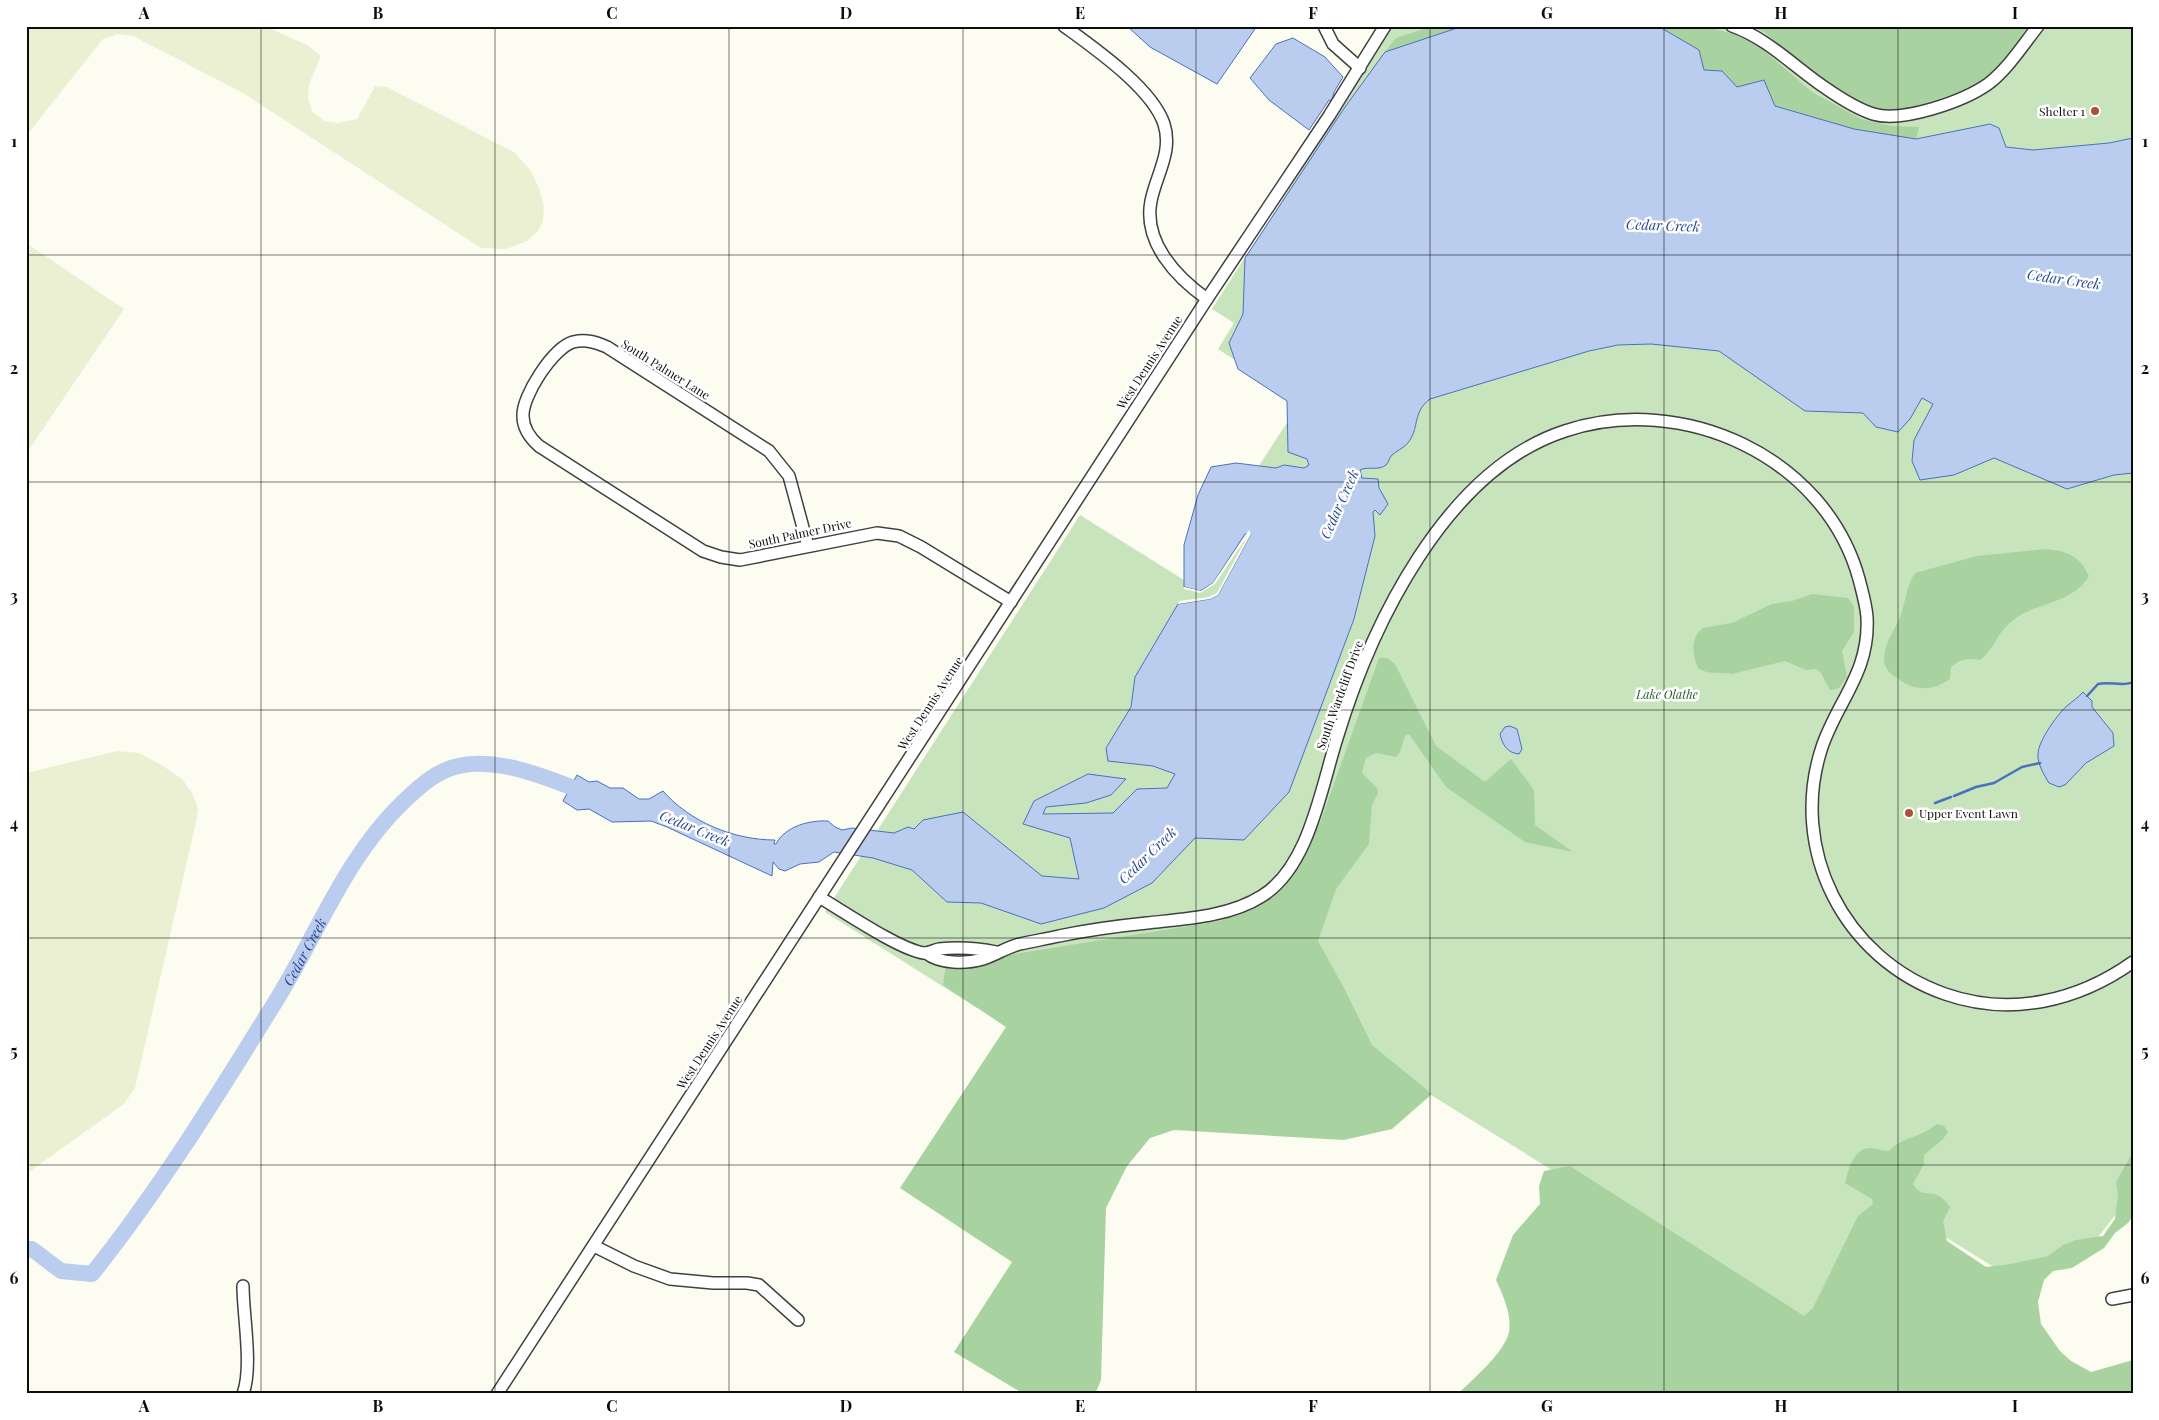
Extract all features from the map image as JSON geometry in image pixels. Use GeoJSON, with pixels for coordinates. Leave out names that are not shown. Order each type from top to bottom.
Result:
{"type":"FeatureCollection","features":[{"type":"Feature","properties":{"kind":"street"},"geometry":{"type":"LineString","coordinates":[[1064,26],[1113,64],[1140,89],[1158,110],[1167,135],[1167,149],[1151,201],[1152,230],[1161,253],[1169,264],[1193,289],[1207,299]]}},
{"type":"Feature","properties":{"kind":"street"},"geometry":{"type":"LineString","coordinates":[[1324,26],[1333,44],[1360,68]]}},
{"type":"Feature","properties":{"kind":"street","name":"West Dennis Avenue"},"geometry":{"type":"LineString","coordinates":[[497,1394],[1207,299],[1360,68],[1385,26]]}},
{"type":"Feature","properties":{"kind":"street"},"geometry":{"type":"LineString","coordinates":[[1732,26],[1760,38],[1827,89],[1867,112],[1893,117],[1916,114],[1983,87],[1999,73],[2038,26]]}},
{"type":"Feature","properties":{"kind":"street","name":"South Palmer Lane"},"geometry":{"type":"LineString","coordinates":[[547,452],[532,440],[526,430],[523,417],[527,398],[554,355],[564,346],[583,340],[593,341],[615,352],[769,451],[788,476],[808,546]]}},
{"type":"Feature","properties":{"kind":"street","name":"South Wardcliff Drive"},"geometry":{"type":"LineString","coordinates":[[819,897],[903,945],[926,953],[937,949],[979,948],[996,952],[1017,944],[1094,929],[1211,914],[1249,903],[1268,892],[1285,874],[1305,839],[1349,702],[1380,625],[1410,574],[1452,513],[1473,489],[1497,469],[1519,453],[1547,438],[1590,424],[1638,419],[1700,427],[1738,441],[1768,458],[1796,479],[1826,511],[1850,552],[1864,601],[1866,633],[1859,672],[1829,728],[1822,747],[1813,792],[1813,821],[1819,856],[1828,886],[1838,907],[1868,946],[1886,962],[1920,984],[1957,998],[2006,1004],[2037,1004],[2056,1000],[2107,980],[2133,962]]}},
{"type":"Feature","properties":{"kind":"street","name":"South Palmer Drive"},"geometry":{"type":"LineString","coordinates":[[547,452],[703,551],[721,558],[740,560],[862,534],[877,533],[899,536],[921,547],[1011,602]]}},
{"type":"Feature","properties":{"kind":"street"},"geometry":{"type":"LineString","coordinates":[[594,1246],[634,1266],[670,1279],[759,1285],[798,1320]]}},
{"type":"Feature","properties":{"kind":"street"},"geometry":{"type":"LineString","coordinates":[[243,1286],[246,1377],[243,1394]]}},
{"type":"Feature","properties":{"kind":"street"},"geometry":{"type":"LineString","coordinates":[[2112,1299],[2133,1295]]}},
{"type":"Feature","properties":{"kind":"green space"},"geometry":{"type":"Polygon","coordinates":[[[26,26],[265,26],[307,45],[321,56],[309,84],[308,98],[312,111],[324,121],[337,123],[357,119],[375,86],[387,87],[514,152],[531,171],[539,188],[544,207],[543,221],[538,231],[527,241],[506,249],[481,248],[243,93],[133,36],[117,34],[103,39],[26,136],[26,26]]]}},
{"type":"Feature","properties":{"kind":"green space","name":"Lake Olathe"},"geometry":{"type":"Polygon","coordinates":[[[1393,26],[2133,26],[2133,1192],[2082,1258],[2005,1274],[1886,1200],[1809,1329],[1182,941],[1011,956],[977,1008],[825,912],[1080,515],[1184,580],[1300,403],[1218,349],[1234,323],[1212,309],[1393,26]]]}},
{"type":"Feature","properties":{"kind":"green space"},"geometry":{"type":"Polygon","coordinates":[[[1433,26],[1463,26],[1385,52],[1396,38],[1433,26]]]}},
{"type":"Feature","properties":{"kind":"green space"},"geometry":{"type":"Polygon","coordinates":[[[1658,26],[1704,26],[1733,34],[1759,46],[1812,92],[1861,119],[1890,126],[1919,127],[1916,139],[1854,129],[1775,106],[1764,80],[1737,87],[1722,71],[1704,70],[1699,50],[1658,26]]]}},
{"type":"Feature","properties":{"kind":"green space"},"geometry":{"type":"Polygon","coordinates":[[[1748,26],[2029,26],[1993,72],[1969,89],[1909,108],[1882,110],[1855,100],[1821,78],[1764,32],[1748,26]]]}},
{"type":"Feature","properties":{"kind":"green space"},"geometry":{"type":"Polygon","coordinates":[[[26,243],[124,309],[26,454],[26,243]]]}},
{"type":"Feature","properties":{"kind":"green space"},"geometry":{"type":"Polygon","coordinates":[[[2046,549],[2060,551],[2077,559],[2089,576],[2082,585],[2064,598],[2031,610],[2012,621],[2003,630],[1985,656],[1980,660],[1964,660],[1955,664],[1951,667],[1950,679],[1943,683],[1929,688],[1916,687],[1903,682],[1888,671],[1885,666],[1884,654],[1900,617],[1910,583],[1915,573],[1977,556],[2046,549]]]}},
{"type":"Feature","properties":{"kind":"green space"},"geometry":{"type":"Polygon","coordinates":[[[1812,594],[1848,598],[1854,606],[1854,632],[1842,651],[1847,677],[1839,688],[1830,690],[1821,673],[1816,669],[1806,670],[1785,661],[1732,674],[1711,673],[1698,668],[1694,658],[1693,646],[1696,636],[1703,628],[1732,623],[1772,604],[1792,601],[1812,594]]]}},
{"type":"Feature","properties":{"kind":"green space"},"geometry":{"type":"Polygon","coordinates":[[[1379,658],[1387,658],[1395,664],[1436,746],[1485,782],[1511,759],[1534,790],[1535,825],[1573,852],[1525,842],[1446,787],[1409,734],[1405,736],[1400,752],[1396,757],[1376,753],[1366,758],[1362,773],[1377,788],[1378,793],[1372,805],[1369,844],[1336,889],[1318,941],[1372,1045],[1432,1094],[1392,1129],[1344,1140],[1174,1130],[1150,1138],[1127,1166],[1106,1208],[1101,1380],[1095,1394],[1024,1394],[954,1352],[1012,1262],[900,1188],[1006,1027],[943,985],[946,965],[1220,921],[1262,904],[1295,872],[1320,823],[1379,658]]]}},
{"type":"Feature","properties":{"kind":"green space"},"geometry":{"type":"Polygon","coordinates":[[[117,751],[139,753],[182,779],[192,793],[198,808],[196,822],[135,1088],[124,1104],[26,1174],[26,773],[117,751]]]}},
{"type":"Feature","properties":{"kind":"green space"},"geometry":{"type":"Polygon","coordinates":[[[1937,1124],[1944,1126],[1948,1132],[1943,1139],[1924,1155],[1924,1164],[1913,1184],[1920,1191],[1937,1195],[1945,1201],[1950,1207],[1943,1221],[1947,1241],[1986,1267],[2048,1256],[2063,1245],[2076,1240],[2103,1236],[2115,1219],[2118,1195],[2116,1182],[2133,1152],[2133,1216],[2128,1223],[2115,1233],[2104,1248],[2072,1268],[2053,1271],[2044,1280],[2038,1302],[2041,1324],[2060,1351],[2071,1361],[2091,1372],[2133,1360],[2133,1394],[1458,1394],[1488,1365],[1506,1340],[1510,1326],[1508,1312],[1496,1280],[1513,1235],[1540,1204],[1539,1186],[1544,1171],[1570,1166],[1804,1316],[1813,1308],[1858,1216],[1873,1204],[1872,1199],[1845,1183],[1855,1156],[1863,1149],[1869,1148],[1889,1151],[1901,1142],[1937,1124]]]}},
{"type":"Feature","properties":{"kind":"water"},"geometry":{"type":"Polygon","coordinates":[[[1127,26],[1257,26],[1217,84],[1150,47],[1127,26]]]}},
{"type":"Feature","properties":{"kind":"water"},"geometry":{"type":"Polygon","coordinates":[[[1463,26],[1658,26],[1699,50],[1704,70],[1722,71],[1737,87],[1764,80],[1775,106],[1854,129],[1916,139],[1990,124],[1999,128],[2006,147],[2033,150],[2109,143],[2133,138],[2133,473],[2114,475],[2067,489],[1994,458],[1954,475],[1920,480],[1912,461],[1914,440],[1933,404],[1922,398],[1910,419],[1898,432],[1876,427],[1863,413],[1805,411],[1719,351],[1651,344],[1618,345],[1589,351],[1430,399],[1421,409],[1413,435],[1406,445],[1392,455],[1383,467],[1360,470],[1362,478],[1378,479],[1379,488],[1388,504],[1380,515],[1375,510],[1373,512],[1375,536],[1354,619],[1289,792],[1244,840],[1195,838],[1152,883],[1104,908],[1041,924],[981,903],[947,902],[912,870],[873,858],[834,852],[819,862],[800,864],[785,871],[779,869],[773,862],[772,876],[651,821],[612,822],[589,809],[577,810],[563,801],[577,775],[589,782],[597,781],[610,788],[623,788],[639,799],[649,799],[663,791],[686,812],[699,820],[729,833],[744,837],[775,840],[774,844],[785,833],[806,823],[828,821],[842,830],[852,828],[894,833],[908,827],[914,829],[923,820],[963,812],[1042,876],[1079,879],[1070,838],[1023,824],[1034,801],[1088,774],[1126,779],[1111,795],[1086,803],[1046,807],[1043,814],[1113,813],[1137,789],[1167,788],[1175,774],[1153,766],[1108,761],[1106,748],[1131,707],[1135,677],[1178,604],[1210,599],[1218,595],[1251,534],[1245,534],[1213,583],[1200,591],[1184,587],[1184,545],[1198,495],[1211,467],[1236,463],[1276,468],[1284,465],[1304,468],[1309,465],[1307,459],[1288,452],[1287,401],[1238,369],[1229,343],[1243,314],[1245,258],[1345,107],[1385,52],[1463,26]]]}},
{"type":"Feature","properties":{"kind":"water"},"geometry":{"type":"Polygon","coordinates":[[[1293,38],[1325,57],[1343,77],[1334,92],[1332,101],[1329,100],[1309,130],[1269,100],[1250,78],[1276,44],[1293,38]]]}},
{"type":"Feature","properties":{"kind":"water"},"geometry":{"type":"Polygon","coordinates":[[[2083,692],[2092,701],[2092,707],[2113,733],[2114,746],[2086,763],[2065,785],[2059,787],[2049,783],[2043,773],[2039,761],[2039,748],[2045,735],[2060,714],[2083,692]]]}},
{"type":"Feature","properties":{"kind":"water"},"geometry":{"type":"Polygon","coordinates":[[[1510,726],[1517,729],[1522,749],[1519,754],[1508,750],[1501,738],[1500,734],[1505,727],[1510,726]]]}},
{"type":"Feature","properties":{"kind":"pier"},"geometry":{"type":"Polygon","coordinates":[[[1249,530],[1251,534],[1218,595],[1210,599],[1178,604],[1179,601],[1209,597],[1217,593],[1248,535],[1215,584],[1200,593],[1184,589],[1184,587],[1201,591],[1213,583],[1249,530]]]}},
{"type":"Feature","properties":{"kind":"waterway"},"geometry":{"type":"LineString","coordinates":[[2087,696],[2098,684],[2125,684],[2133,682]]}},
{"type":"Feature","properties":{"kind":"waterway"},"geometry":{"type":"LineString","coordinates":[[1954,796],[1976,787],[1994,783],[2022,767],[2040,763]]}},
{"type":"Feature","properties":{"kind":"waterway","name":"Cedar Creek"},"geometry":{"type":"LineString","coordinates":[[26,1250],[32,1249],[61,1271],[92,1274],[141,1209],[253,1039],[332,899],[364,848],[382,824],[423,784],[446,770],[463,765],[500,765],[539,775],[591,795]]}},
{"type":"Feature","properties":{"kind":"waterway"},"geometry":{"type":"LineString","coordinates":[[1935,803],[1951,797]]}},
{"type":"Feature","properties":{"kind":"place","name":"Shelter 1"},"geometry":{"type":"Point","coordinates":[2095,111]}},
{"type":"Feature","properties":{"kind":"place","name":"Upper Event Lawn"},"geometry":{"type":"Point","coordinates":[1909,813]}}]}
